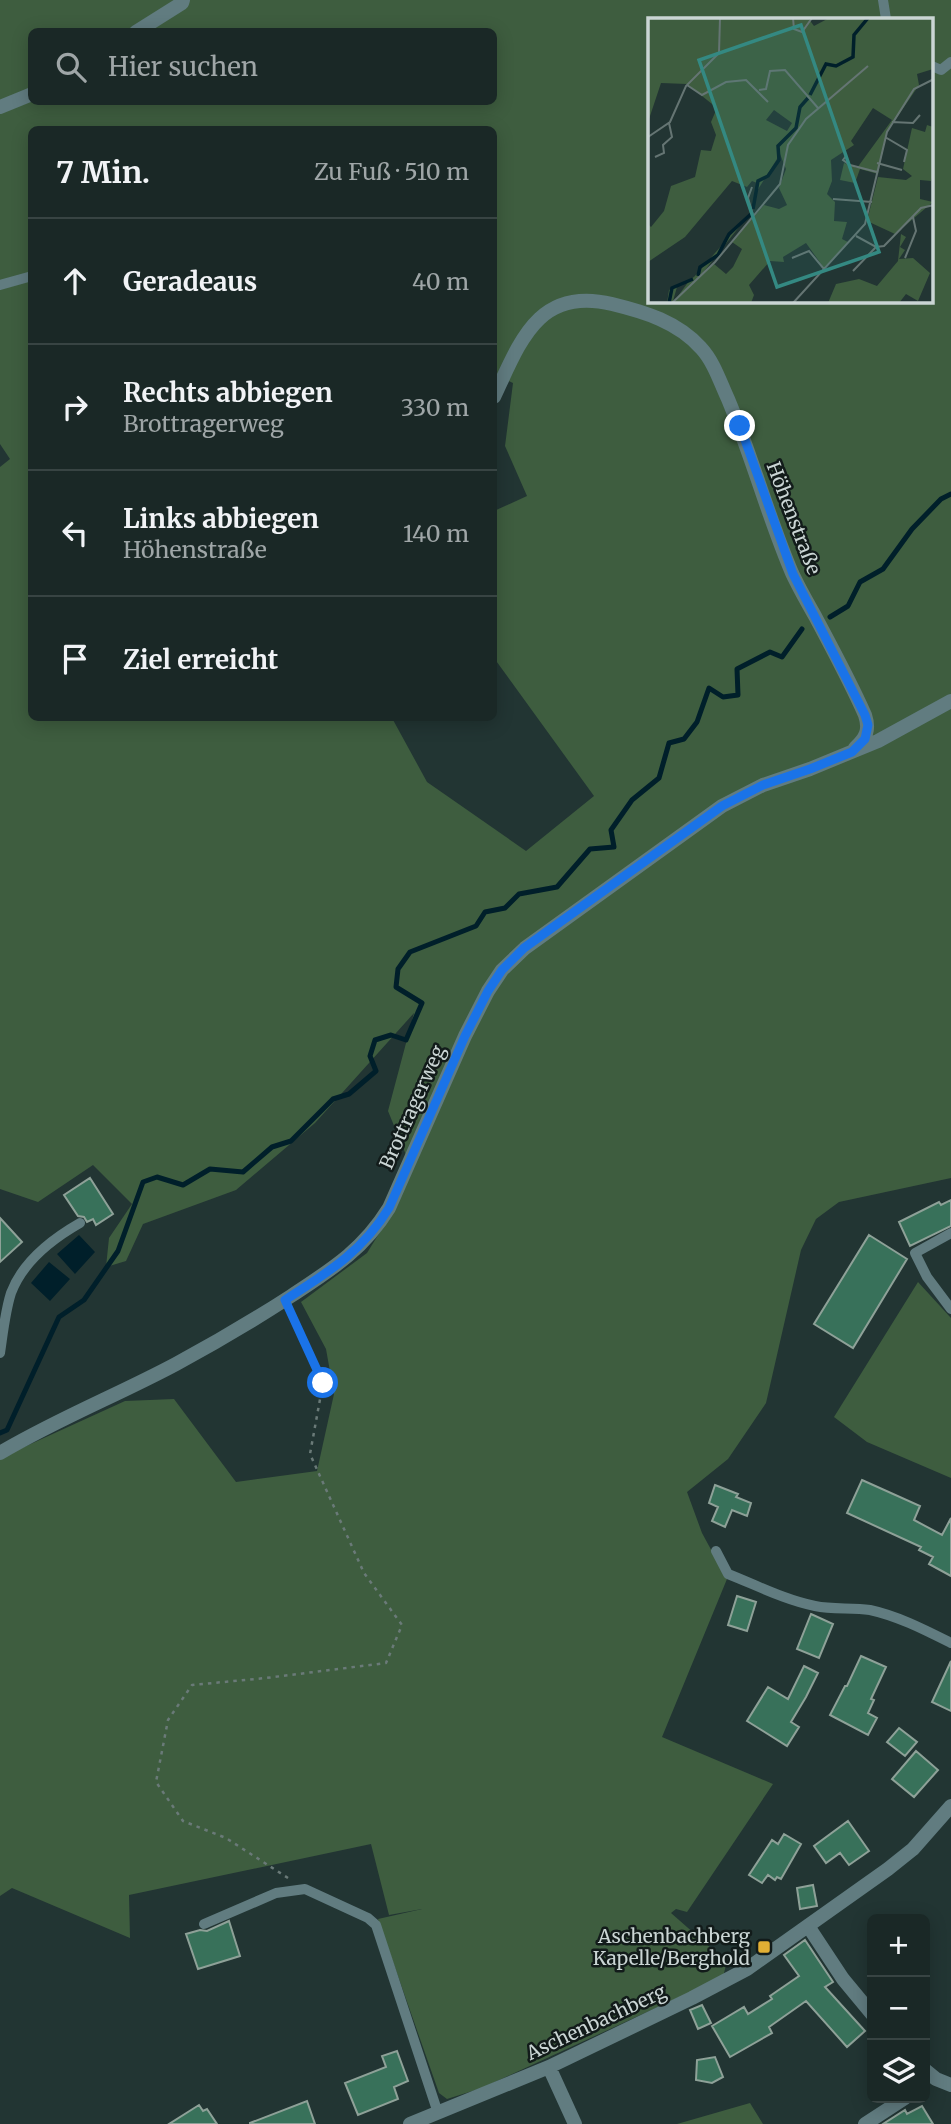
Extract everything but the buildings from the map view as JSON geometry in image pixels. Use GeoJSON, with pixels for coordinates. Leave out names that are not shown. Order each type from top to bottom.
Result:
{"type":"FeatureCollection","features":[{"type":"Feature","properties":{"kind":"street"},"geometry":{"type":"LineString","coordinates":[[143,28],[182,4],[183,0]]}},
{"type":"Feature","properties":{"kind":"street"},"geometry":{"type":"LineString","coordinates":[[0,107],[28,96]]}},
{"type":"Feature","properties":{"kind":"street","name":"Höhenstraße"},"geometry":{"type":"LineString","coordinates":[[497,391],[520,342],[543,315],[562,303],[607,303],[641,311],[664,321],[701,348],[712,362],[740,426],[793,574],[865,715],[868,725],[865,739],[852,752]]}},
{"type":"Feature","properties":{"kind":"street","name":"Brottragerweg"},"geometry":{"type":"LineString","coordinates":[[1,1449],[176,1364],[285,1300],[358,1249],[376,1229],[389,1208],[465,1036],[488,991],[502,970],[524,948],[722,806],[754,789],[878,741],[951,701]]}},
{"type":"Feature","properties":{"kind":"street","name":"Aschenbachberg"},"geometry":{"type":"LineString","coordinates":[[410,2124],[549,2067],[741,1972],[913,1849],[951,1806]]}},
{"type":"Feature","properties":{"kind":"street"},"geometry":{"type":"LineString","coordinates":[[808,1926],[843,1979],[867,2008]]}},
{"type":"Feature","properties":{"kind":"street"},"geometry":{"type":"LineString","coordinates":[[549,2067],[575,2124]]}},
{"type":"Feature","properties":{"kind":"street"},"geometry":{"type":"LineString","coordinates":[[930,2079],[951,2085]]}},
{"type":"Feature","properties":{"kind":"street"},"geometry":{"type":"LineString","coordinates":[[865,2124],[897,2103]]}},
{"type":"Feature","properties":{"kind":"lane"},"geometry":{"type":"LineString","coordinates":[[883,0],[886,18]]}},
{"type":"Feature","properties":{"kind":"lane"},"geometry":{"type":"LineString","coordinates":[[934,67],[941,70],[951,62]]}},
{"type":"Feature","properties":{"kind":"lane"},"geometry":{"type":"LineString","coordinates":[[0,285],[28,277]]}},
{"type":"Feature","properties":{"kind":"lane"},"geometry":{"type":"LineString","coordinates":[[0,1353],[8,1305],[19,1276],[53,1239],[80,1223]]}},
{"type":"Feature","properties":{"kind":"lane"},"geometry":{"type":"LineString","coordinates":[[951,1233],[915,1253],[927,1278],[951,1309]]}},
{"type":"Feature","properties":{"kind":"lane"},"geometry":{"type":"LineString","coordinates":[[716,1550],[728,1574],[820,1607],[867,1610],[882,1614],[921,1628],[951,1643]]}},
{"type":"Feature","properties":{"kind":"lane"},"geometry":{"type":"LineString","coordinates":[[204,1924],[276,1894],[305,1889],[369,1918],[376,1926],[438,2113]]}},
{"type":"Feature","properties":{"kind":"path"},"geometry":{"type":"LineString","coordinates":[[285,1300],[323,1383],[310,1454],[364,1573],[402,1625],[386,1663],[192,1685],[168,1720],[156,1782],[183,1821],[226,1838],[305,1889]]}},
{"type":"Feature","properties":{"kind":"green space"},"geometry":{"type":"Polygon","coordinates":[[[0,0],[951,0],[951,1178],[839,1202],[816,1219],[801,1250],[766,1403],[728,1459],[687,1492],[702,1533],[727,1579],[662,1737],[773,1784],[687,1912],[676,1909],[671,1913],[720,1956],[726,1965],[723,1977],[482,2088],[447,2099],[439,2093],[378,1919],[422,1909],[389,1915],[371,1844],[129,1895],[130,1938],[12,1888],[0,1896],[0,1458],[125,1401],[174,1399],[236,1482],[317,1471],[334,1394],[326,1349],[301,1302],[367,1253],[396,1206],[411,1167],[388,1111],[414,1013],[315,1123],[236,1190],[143,1224],[126,1261],[106,1267],[109,1238],[132,1204],[93,1165],[38,1202],[0,1189],[0,467],[10,459],[0,444],[0,0]]]}},
{"type":"Feature","properties":{"kind":"green space"},"geometry":{"type":"Polygon","coordinates":[[[918,1282],[951,1318],[951,1478],[867,1442],[834,1417],[918,1282]]]}},
{"type":"Feature","properties":{"kind":"green space"},"geometry":{"type":"Polygon","coordinates":[[[750,2103],[763,2124],[677,2124],[750,2103]]]}},
{"type":"Feature","properties":{"kind":"water"},"geometry":{"type":"Polygon","coordinates":[[[79,1235],[95,1252],[75,1274],[57,1254],[79,1235]]]}},
{"type":"Feature","properties":{"kind":"water"},"geometry":{"type":"Polygon","coordinates":[[[49,1262],[70,1279],[50,1301],[31,1283],[49,1262]]]}},
{"type":"Feature","properties":{"kind":"waterway"},"geometry":{"type":"LineString","coordinates":[[830,617],[848,606],[860,582],[883,569],[912,529],[941,499],[951,494]]}},
{"type":"Feature","properties":{"kind":"waterway"},"geometry":{"type":"LineString","coordinates":[[0,1433],[7,1430],[59,1317],[84,1300],[118,1251],[143,1182],[157,1177],[183,1185],[210,1169],[243,1172],[272,1147],[291,1141],[333,1099],[349,1094],[376,1071],[370,1056],[375,1040],[391,1035],[406,1040],[422,1003],[396,987],[398,969],[410,952],[476,926],[485,912],[505,908],[519,894],[557,887],[590,849],[614,847],[611,830],[632,800],[659,778],[669,743],[684,739],[697,722],[709,688],[723,697],[738,695],[737,669],[770,652],[782,657],[802,629]]}},
{"type":"Feature","properties":{"kind":"place","name":"Aschenbachberg Kapelle/Berghold"},"geometry":{"type":"Point","coordinates":[764,1947]}},
{"type":"Feature","properties":{"kind":"route"},"geometry":{"type":"LineString","coordinates":[[323,1383],[285,1300],[358,1249],[376,1229],[389,1208],[465,1036],[502,970],[524,948],[722,806],[763,785],[852,752],[865,739],[868,725],[865,715],[793,574],[740,426]]}}]}
